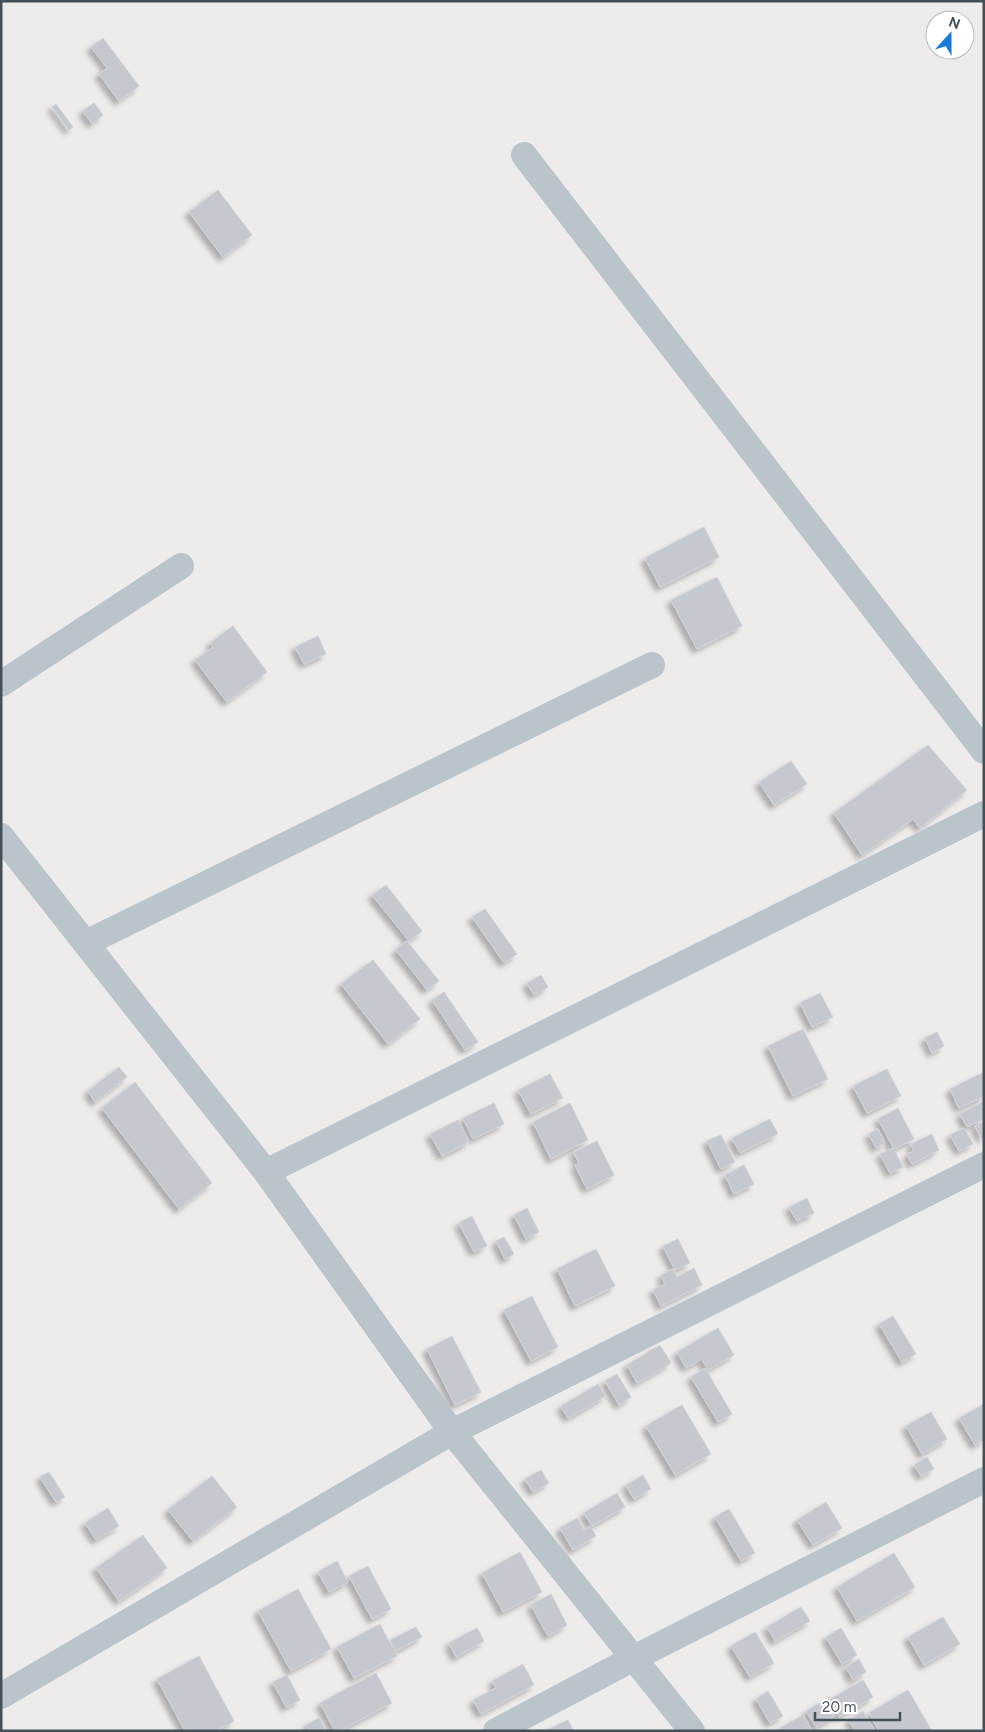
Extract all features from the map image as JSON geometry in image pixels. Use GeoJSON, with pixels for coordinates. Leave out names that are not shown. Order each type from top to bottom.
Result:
{"type":"FeatureCollection","features":[{"type":"Feature","properties":{"kind":"street"},"geometry":{"type":"LineString","coordinates":[[524,155],[984,751]]}},
{"type":"Feature","properties":{"kind":"street"},"geometry":{"type":"LineString","coordinates":[[1,684],[180,566]]}},
{"type":"Feature","properties":{"kind":"street"},"geometry":{"type":"LineString","coordinates":[[86,944],[652,665]]}},
{"type":"Feature","properties":{"kind":"street"},"geometry":{"type":"LineString","coordinates":[[266,1172],[984,814]]}},
{"type":"Feature","properties":{"kind":"street"},"geometry":{"type":"LineString","coordinates":[[1,836],[266,1172],[452,1432],[692,1731]]}},
{"type":"Feature","properties":{"kind":"street"},"geometry":{"type":"LineString","coordinates":[[1,1696],[452,1432],[984,1165]]}},
{"type":"Feature","properties":{"kind":"street"},"geometry":{"type":"LineString","coordinates":[[496,1731],[634,1658],[984,1480]]}},
{"type":"Feature","properties":{"kind":"building"},"geometry":{"type":"Polygon","coordinates":[[[103,38],[139,86],[119,101],[99,74],[107,68],[91,47],[103,38]]]}},
{"type":"Feature","properties":{"kind":"building"},"geometry":{"type":"Polygon","coordinates":[[[94,103],[103,115],[92,124],[83,111],[94,103]]]}},
{"type":"Feature","properties":{"kind":"building"},"geometry":{"type":"Polygon","coordinates":[[[56,104],[73,127],[69,130],[52,107],[56,104]]]}},
{"type":"Feature","properties":{"kind":"building"},"geometry":{"type":"Polygon","coordinates":[[[218,190],[252,235],[223,257],[189,212],[218,190]]]}},
{"type":"Feature","properties":{"kind":"building"},"geometry":{"type":"Polygon","coordinates":[[[704,527],[719,557],[660,587],[645,558],[704,527]]]}},
{"type":"Feature","properties":{"kind":"building"},"geometry":{"type":"Polygon","coordinates":[[[717,577],[742,626],[697,649],[671,600],[717,577]]]}},
{"type":"Feature","properties":{"kind":"building"},"geometry":{"type":"Polygon","coordinates":[[[233,626],[267,672],[227,702],[195,660],[213,647],[210,643],[233,626]]]}},
{"type":"Feature","properties":{"kind":"building"},"geometry":{"type":"Polygon","coordinates":[[[318,636],[326,654],[304,664],[295,647],[318,636]]]}},
{"type":"Feature","properties":{"kind":"building"},"geometry":{"type":"Polygon","coordinates":[[[928,745],[967,790],[920,828],[913,819],[862,855],[834,813],[928,745]]]}},
{"type":"Feature","properties":{"kind":"building"},"geometry":{"type":"Polygon","coordinates":[[[791,761],[807,784],[774,805],[759,782],[791,761]]]}},
{"type":"Feature","properties":{"kind":"building"},"geometry":{"type":"Polygon","coordinates":[[[386,885],[422,931],[409,941],[372,895],[386,885]]]}},
{"type":"Feature","properties":{"kind":"building"},"geometry":{"type":"Polygon","coordinates":[[[485,909],[517,954],[504,963],[472,917],[485,909]]]}},
{"type":"Feature","properties":{"kind":"building"},"geometry":{"type":"Polygon","coordinates":[[[407,941],[439,981],[427,990],[396,950],[407,941]]]}},
{"type":"Feature","properties":{"kind":"building"},"geometry":{"type":"Polygon","coordinates":[[[373,960],[420,1019],[388,1044],[341,984],[373,960]]]}},
{"type":"Feature","properties":{"kind":"building"},"geometry":{"type":"Polygon","coordinates":[[[541,975],[548,987],[534,995],[527,983],[541,975]]]}},
{"type":"Feature","properties":{"kind":"building"},"geometry":{"type":"Polygon","coordinates":[[[444,992],[478,1042],[465,1050],[432,1000],[444,992]]]}},
{"type":"Feature","properties":{"kind":"building"},"geometry":{"type":"Polygon","coordinates":[[[820,993],[833,1017],[812,1027],[800,1003],[820,993]]]}},
{"type":"Feature","properties":{"kind":"building"},"geometry":{"type":"Polygon","coordinates":[[[803,1029],[828,1079],[793,1096],[768,1046],[803,1029]]]}},
{"type":"Feature","properties":{"kind":"building"},"geometry":{"type":"Polygon","coordinates":[[[937,1032],[944,1046],[932,1053],[925,1038],[937,1032]]]}},
{"type":"Feature","properties":{"kind":"building"},"geometry":{"type":"Polygon","coordinates":[[[119,1067],[127,1077],[95,1102],[88,1091],[119,1067]]]}},
{"type":"Feature","properties":{"kind":"building"},"geometry":{"type":"Polygon","coordinates":[[[887,1069],[901,1096],[867,1113],[853,1086],[887,1069]]]}},
{"type":"Feature","properties":{"kind":"building"},"geometry":{"type":"Polygon","coordinates":[[[982,1073],[984,1076],[984,1096],[959,1108],[950,1089],[982,1073]]]}},
{"type":"Feature","properties":{"kind":"building"},"geometry":{"type":"Polygon","coordinates":[[[550,1074],[563,1098],[531,1114],[518,1090],[550,1074]]]}},
{"type":"Feature","properties":{"kind":"building"},"geometry":{"type":"Polygon","coordinates":[[[135,1082],[212,1183],[179,1209],[102,1108],[135,1082]]]}},
{"type":"Feature","properties":{"kind":"building"},"geometry":{"type":"Polygon","coordinates":[[[984,1101],[984,1119],[967,1127],[960,1114],[984,1101]]]}},
{"type":"Feature","properties":{"kind":"building"},"geometry":{"type":"Polygon","coordinates":[[[494,1103],[504,1124],[473,1139],[463,1118],[494,1103]]]}},
{"type":"Feature","properties":{"kind":"building"},"geometry":{"type":"Polygon","coordinates":[[[570,1103],[588,1140],[551,1159],[533,1122],[570,1103]]]}},
{"type":"Feature","properties":{"kind":"building"},"geometry":{"type":"Polygon","coordinates":[[[898,1108],[914,1139],[894,1149],[878,1119],[898,1108]]]}},
{"type":"Feature","properties":{"kind":"building"},"geometry":{"type":"Polygon","coordinates":[[[770,1119],[778,1134],[740,1153],[732,1138],[770,1119]]]}},
{"type":"Feature","properties":{"kind":"building"},"geometry":{"type":"Polygon","coordinates":[[[458,1120],[469,1142],[442,1156],[430,1134],[458,1120]]]}},
{"type":"Feature","properties":{"kind":"building"},"geometry":{"type":"Polygon","coordinates":[[[984,1122],[984,1138],[982,1139],[975,1126],[984,1122]]]}},
{"type":"Feature","properties":{"kind":"building"},"geometry":{"type":"Polygon","coordinates":[[[964,1128],[973,1144],[959,1151],[950,1135],[964,1128]]]}},
{"type":"Feature","properties":{"kind":"building"},"geometry":{"type":"Polygon","coordinates":[[[878,1129],[885,1143],[876,1148],[869,1134],[878,1129]]]}},
{"type":"Feature","properties":{"kind":"building"},"geometry":{"type":"Polygon","coordinates":[[[932,1134],[939,1150],[912,1164],[907,1154],[914,1151],[911,1144],[932,1134]]]}},
{"type":"Feature","properties":{"kind":"building"},"geometry":{"type":"Polygon","coordinates":[[[721,1135],[735,1162],[721,1169],[707,1141],[721,1135]]]}},
{"type":"Feature","properties":{"kind":"building"},"geometry":{"type":"Polygon","coordinates":[[[597,1141],[614,1175],[587,1189],[575,1165],[579,1164],[574,1152],[597,1141]]]}},
{"type":"Feature","properties":{"kind":"building"},"geometry":{"type":"Polygon","coordinates":[[[893,1148],[903,1167],[890,1173],[880,1154],[893,1148]]]}},
{"type":"Feature","properties":{"kind":"building"},"geometry":{"type":"Polygon","coordinates":[[[744,1165],[754,1184],[734,1194],[725,1175],[744,1165]]]}},
{"type":"Feature","properties":{"kind":"building"},"geometry":{"type":"Polygon","coordinates":[[[807,1198],[814,1213],[797,1221],[789,1207],[807,1198]]]}},
{"type":"Feature","properties":{"kind":"building"},"geometry":{"type":"Polygon","coordinates":[[[527,1208],[539,1232],[526,1239],[514,1215],[527,1208]]]}},
{"type":"Feature","properties":{"kind":"building"},"geometry":{"type":"Polygon","coordinates":[[[472,1216],[487,1246],[474,1252],[459,1223],[472,1216]]]}},
{"type":"Feature","properties":{"kind":"building"},"geometry":{"type":"Polygon","coordinates":[[[504,1237],[514,1254],[505,1259],[496,1241],[504,1237]]]}},
{"type":"Feature","properties":{"kind":"building"},"geometry":{"type":"Polygon","coordinates":[[[678,1239],[690,1263],[675,1270],[663,1246],[678,1239]]]}},
{"type":"Feature","properties":{"kind":"building"},"geometry":{"type":"Polygon","coordinates":[[[596,1249],[615,1286],[575,1306],[557,1269],[596,1249]]]}},
{"type":"Feature","properties":{"kind":"building"},"geometry":{"type":"Polygon","coordinates":[[[694,1268],[702,1285],[661,1306],[653,1290],[665,1284],[661,1275],[673,1269],[677,1277],[694,1268]]]}},
{"type":"Feature","properties":{"kind":"building"},"geometry":{"type":"Polygon","coordinates":[[[532,1296],[558,1347],[531,1361],[504,1310],[532,1296]]]}},
{"type":"Feature","properties":{"kind":"building"},"geometry":{"type":"Polygon","coordinates":[[[893,1316],[916,1354],[902,1362],[879,1324],[893,1316]]]}},
{"type":"Feature","properties":{"kind":"building"},"geometry":{"type":"Polygon","coordinates":[[[718,1328],[734,1355],[708,1370],[702,1359],[686,1368],[677,1352],[718,1328]]]}},
{"type":"Feature","properties":{"kind":"building"},"geometry":{"type":"Polygon","coordinates":[[[452,1336],[481,1392],[455,1405],[427,1349],[452,1336]]]}},
{"type":"Feature","properties":{"kind":"building"},"geometry":{"type":"Polygon","coordinates":[[[660,1345],[671,1363],[637,1383],[627,1365],[660,1345]]]}},
{"type":"Feature","properties":{"kind":"building"},"geometry":{"type":"Polygon","coordinates":[[[705,1368],[732,1414],[718,1422],[691,1377],[705,1368]]]}},
{"type":"Feature","properties":{"kind":"building"},"geometry":{"type":"Polygon","coordinates":[[[617,1374],[631,1397],[619,1405],[605,1381],[617,1374]]]}},
{"type":"Feature","properties":{"kind":"building"},"geometry":{"type":"Polygon","coordinates":[[[598,1384],[606,1396],[568,1418],[561,1406],[598,1384]]]}},
{"type":"Feature","properties":{"kind":"building"},"geometry":{"type":"Polygon","coordinates":[[[984,1404],[984,1440],[975,1445],[959,1418],[984,1404]]]}},
{"type":"Feature","properties":{"kind":"building"},"geometry":{"type":"Polygon","coordinates":[[[682,1405],[711,1454],[675,1475],[646,1426],[682,1405]]]}},
{"type":"Feature","properties":{"kind":"building"},"geometry":{"type":"Polygon","coordinates":[[[931,1412],[947,1439],[922,1454],[906,1426],[931,1412]]]}},
{"type":"Feature","properties":{"kind":"building"},"geometry":{"type":"Polygon","coordinates":[[[927,1457],[934,1469],[921,1476],[914,1465],[927,1457]]]}},
{"type":"Feature","properties":{"kind":"building"},"geometry":{"type":"Polygon","coordinates":[[[541,1470],[549,1483],[533,1492],[525,1479],[541,1470]]]}},
{"type":"Feature","properties":{"kind":"building"},"geometry":{"type":"Polygon","coordinates":[[[49,1472],[65,1497],[56,1502],[40,1477],[49,1472]]]}},
{"type":"Feature","properties":{"kind":"building"},"geometry":{"type":"Polygon","coordinates":[[[643,1475],[651,1489],[634,1499],[626,1485],[643,1475]]]}},
{"type":"Feature","properties":{"kind":"building"},"geometry":{"type":"Polygon","coordinates":[[[212,1476],[237,1507],[193,1541],[168,1510],[212,1476]]]}},
{"type":"Feature","properties":{"kind":"building"},"geometry":{"type":"Polygon","coordinates":[[[617,1493],[625,1507],[592,1526],[584,1513],[617,1493]]]}},
{"type":"Feature","properties":{"kind":"building"},"geometry":{"type":"Polygon","coordinates":[[[826,1502],[842,1528],[813,1545],[797,1520],[826,1502]]]}},
{"type":"Feature","properties":{"kind":"building"},"geometry":{"type":"Polygon","coordinates":[[[108,1508],[119,1526],[96,1540],[85,1523],[108,1508]]]}},
{"type":"Feature","properties":{"kind":"building"},"geometry":{"type":"Polygon","coordinates":[[[729,1509],[755,1553],[741,1561],[715,1517],[729,1509]]]}},
{"type":"Feature","properties":{"kind":"building"},"geometry":{"type":"Polygon","coordinates":[[[577,1518],[584,1530],[590,1526],[596,1536],[573,1550],[560,1528],[577,1518]]]}},
{"type":"Feature","properties":{"kind":"building"},"geometry":{"type":"Polygon","coordinates":[[[143,1535],[167,1568],[119,1601],[96,1568],[143,1535]]]}},
{"type":"Feature","properties":{"kind":"building"},"geometry":{"type":"Polygon","coordinates":[[[520,1552],[542,1592],[503,1612],[482,1573],[520,1552]]]}},
{"type":"Feature","properties":{"kind":"building"},"geometry":{"type":"Polygon","coordinates":[[[894,1553],[915,1587],[857,1621],[837,1587],[894,1553]]]}},
{"type":"Feature","properties":{"kind":"building"},"geometry":{"type":"Polygon","coordinates":[[[337,1561],[348,1582],[329,1592],[318,1572],[337,1561]]]}},
{"type":"Feature","properties":{"kind":"building"},"geometry":{"type":"Polygon","coordinates":[[[368,1566],[391,1609],[372,1619],[349,1576],[368,1566]]]}},
{"type":"Feature","properties":{"kind":"building"},"geometry":{"type":"Polygon","coordinates":[[[298,1589],[331,1649],[291,1671],[258,1611],[298,1589]]]}},
{"type":"Feature","properties":{"kind":"building"},"geometry":{"type":"Polygon","coordinates":[[[551,1594],[567,1625],[548,1636],[531,1605],[551,1594]]]}},
{"type":"Feature","properties":{"kind":"building"},"geometry":{"type":"Polygon","coordinates":[[[801,1607],[810,1621],[775,1641],[767,1627],[801,1607]]]}},
{"type":"Feature","properties":{"kind":"building"},"geometry":{"type":"Polygon","coordinates":[[[943,1617],[960,1644],[924,1665],[908,1637],[943,1617]]]}},
{"type":"Feature","properties":{"kind":"building"},"geometry":{"type":"Polygon","coordinates":[[[380,1624],[397,1656],[354,1678],[337,1647],[380,1624]]]}},
{"type":"Feature","properties":{"kind":"building"},"geometry":{"type":"Polygon","coordinates":[[[416,1627],[422,1637],[396,1651],[390,1640],[416,1627]]]}},
{"type":"Feature","properties":{"kind":"building"},"geometry":{"type":"Polygon","coordinates":[[[477,1628],[484,1641],[456,1657],[449,1643],[477,1628]]]}},
{"type":"Feature","properties":{"kind":"building"},"geometry":{"type":"Polygon","coordinates":[[[841,1628],[857,1655],[842,1664],[826,1637],[841,1628]]]}},
{"type":"Feature","properties":{"kind":"building"},"geometry":{"type":"Polygon","coordinates":[[[755,1632],[774,1663],[750,1677],[731,1646],[755,1632]]]}},
{"type":"Feature","properties":{"kind":"building"},"geometry":{"type":"Polygon","coordinates":[[[199,1656],[234,1721],[216,1731],[185,1731],[157,1679],[199,1656]]]}},
{"type":"Feature","properties":{"kind":"building"},"geometry":{"type":"Polygon","coordinates":[[[859,1659],[866,1672],[853,1680],[846,1667],[859,1659]]]}},
{"type":"Feature","properties":{"kind":"building"},"geometry":{"type":"Polygon","coordinates":[[[523,1664],[534,1685],[481,1714],[473,1700],[496,1688],[492,1681],[523,1664]]]}},
{"type":"Feature","properties":{"kind":"building"},"geometry":{"type":"Polygon","coordinates":[[[376,1673],[392,1703],[339,1731],[335,1731],[320,1703],[376,1673]]]}},
{"type":"Feature","properties":{"kind":"building"},"geometry":{"type":"Polygon","coordinates":[[[287,1675],[300,1700],[286,1707],[273,1682],[287,1675]]]}},
{"type":"Feature","properties":{"kind":"building"},"geometry":{"type":"Polygon","coordinates":[[[863,1680],[873,1697],[839,1717],[829,1700],[863,1680]]]}},
{"type":"Feature","properties":{"kind":"building"},"geometry":{"type":"Polygon","coordinates":[[[908,1690],[932,1731],[879,1731],[869,1713],[908,1690]]]}},
{"type":"Feature","properties":{"kind":"building"},"geometry":{"type":"Polygon","coordinates":[[[768,1691],[783,1716],[770,1723],[756,1699],[768,1691]]]}},
{"type":"Feature","properties":{"kind":"building"},"geometry":{"type":"Polygon","coordinates":[[[825,1700],[835,1716],[816,1727],[806,1711],[825,1700]]]}},
{"type":"Feature","properties":{"kind":"building"},"geometry":{"type":"Polygon","coordinates":[[[863,1711],[875,1731],[855,1731],[849,1720],[863,1711]]]}},
{"type":"Feature","properties":{"kind":"building"},"geometry":{"type":"Polygon","coordinates":[[[803,1715],[811,1729],[808,1731],[782,1731],[780,1728],[803,1715]]]}},
{"type":"Feature","properties":{"kind":"building"},"geometry":{"type":"Polygon","coordinates":[[[319,1718],[326,1731],[310,1731],[306,1725],[319,1718]]]}},
{"type":"Feature","properties":{"kind":"building"},"geometry":{"type":"Polygon","coordinates":[[[568,1720],[574,1731],[545,1731],[568,1720]]]}}]}
